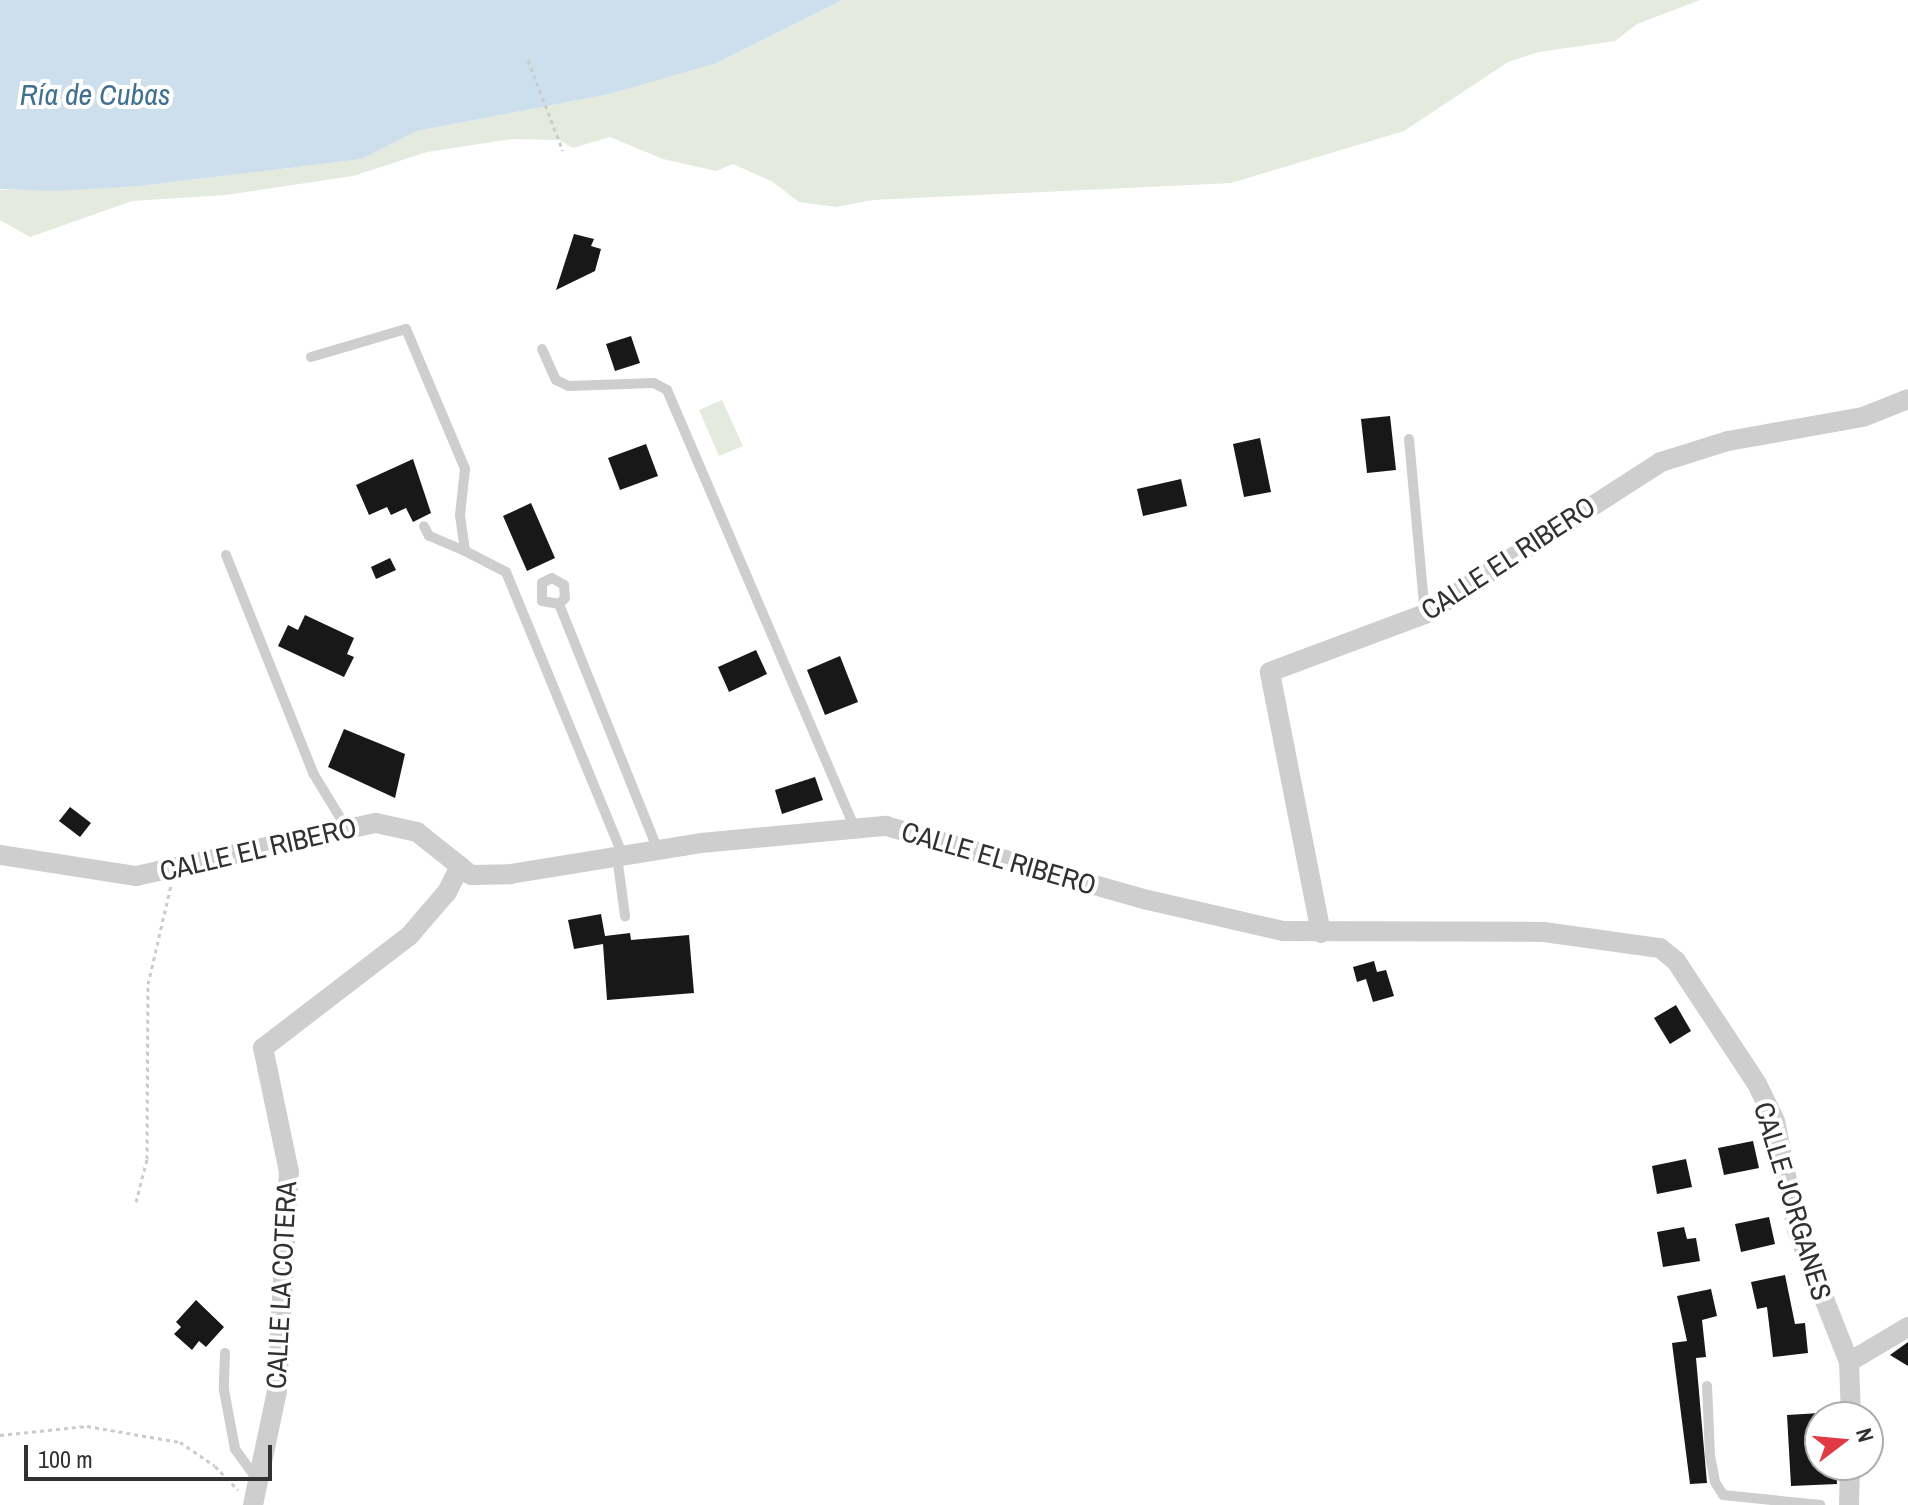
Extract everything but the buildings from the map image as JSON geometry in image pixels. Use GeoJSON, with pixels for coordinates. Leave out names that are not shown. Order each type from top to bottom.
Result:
{"type":"FeatureCollection","features":[{"type":"Feature","properties":{"kind":"street","name":"CALLE EL RIBERO"},"geometry":{"type":"LineString","coordinates":[[1321,933],[1270,672],[1425,614],[1661,462],[1728,441],[1863,417],[1908,399]]}},
{"type":"Feature","properties":{"kind":"street","name":"CALLE EL RIBERO"},"geometry":{"type":"LineString","coordinates":[[0,855],[136,876],[346,827],[376,823],[417,832],[471,875],[510,874],[658,850],[886,826],[1148,900],[1283,931],[1544,932],[1660,948],[1676,961],[1757,1084]]}},
{"type":"Feature","properties":{"kind":"street","name":"CALLE LA COTERA"},"geometry":{"type":"LineString","coordinates":[[248,1500],[258,1481],[277,1391],[289,1172],[263,1048],[410,935],[447,892],[460,866]]}},
{"type":"Feature","properties":{"kind":"street","name":"CALLE JORGANES"},"geometry":{"type":"LineString","coordinates":[[1757,1084],[1783,1147],[1797,1230],[1849,1362],[1850,1401]]}},
{"type":"Feature","properties":{"kind":"street"},"geometry":{"type":"LineString","coordinates":[[1849,1362],[1908,1327]]}},
{"type":"Feature","properties":{"kind":"street"},"geometry":{"type":"LineString","coordinates":[[1849,1505],[1850,1481]]}},
{"type":"Feature","properties":{"kind":"lane"},"geometry":{"type":"LineString","coordinates":[[311,357],[406,329],[465,469],[460,515],[465,551]]}},
{"type":"Feature","properties":{"kind":"lane"},"geometry":{"type":"LineString","coordinates":[[542,349],[556,380],[569,386],[654,383],[667,390],[855,828]]}},
{"type":"Feature","properties":{"kind":"lane"},"geometry":{"type":"LineString","coordinates":[[1409,439],[1425,614]]}},
{"type":"Feature","properties":{"kind":"lane"},"geometry":{"type":"LineString","coordinates":[[424,526],[429,536],[506,572],[620,856],[625,916]]}},
{"type":"Feature","properties":{"kind":"lane"},"geometry":{"type":"LineString","coordinates":[[226,555],[313,773],[346,827]]}},
{"type":"Feature","properties":{"kind":"lane"},"geometry":{"type":"LineString","coordinates":[[559,604],[658,850]]}},
{"type":"Feature","properties":{"kind":"lane"},"geometry":{"type":"LineString","coordinates":[[225,1353],[224,1390],[235,1449],[258,1481]]}},
{"type":"Feature","properties":{"kind":"lane"},"geometry":{"type":"LineString","coordinates":[[1707,1386],[1710,1456],[1715,1482],[1723,1495],[1820,1505]]}},
{"type":"Feature","properties":{"kind":"path"},"geometry":{"type":"LineString","coordinates":[[528,60],[563,151]]}},
{"type":"Feature","properties":{"kind":"path"},"geometry":{"type":"LineString","coordinates":[[136,1202],[147,1159],[148,984],[174,869]]}},
{"type":"Feature","properties":{"kind":"path"},"geometry":{"type":"LineString","coordinates":[[0,1435],[87,1426],[180,1442],[215,1466],[248,1500]]}},
{"type":"Feature","properties":{"kind":"shaded area"},"geometry":{"type":"Polygon","coordinates":[[[842,0],[1700,0],[1637,24],[1615,41],[1539,52],[1508,62],[1404,131],[1231,183],[873,200],[836,207],[799,202],[773,182],[733,164],[716,171],[663,159],[610,137],[573,148],[559,140],[512,139],[427,152],[353,176],[226,195],[132,201],[30,237],[0,220],[0,190],[140,186],[362,159],[417,131],[610,94],[714,64],[842,0]]]}},
{"type":"Feature","properties":{"kind":"shaded area"},"geometry":{"type":"Polygon","coordinates":[[[722,400],[743,446],[719,456],[699,410],[722,400]]]}},
{"type":"Feature","properties":{"kind":"water","name":"Ría de Cubas"},"geometry":{"type":"Polygon","coordinates":[[[0,0],[842,0],[714,64],[610,94],[417,131],[362,159],[140,186],[53,191],[0,189],[0,0]]]}}]}
